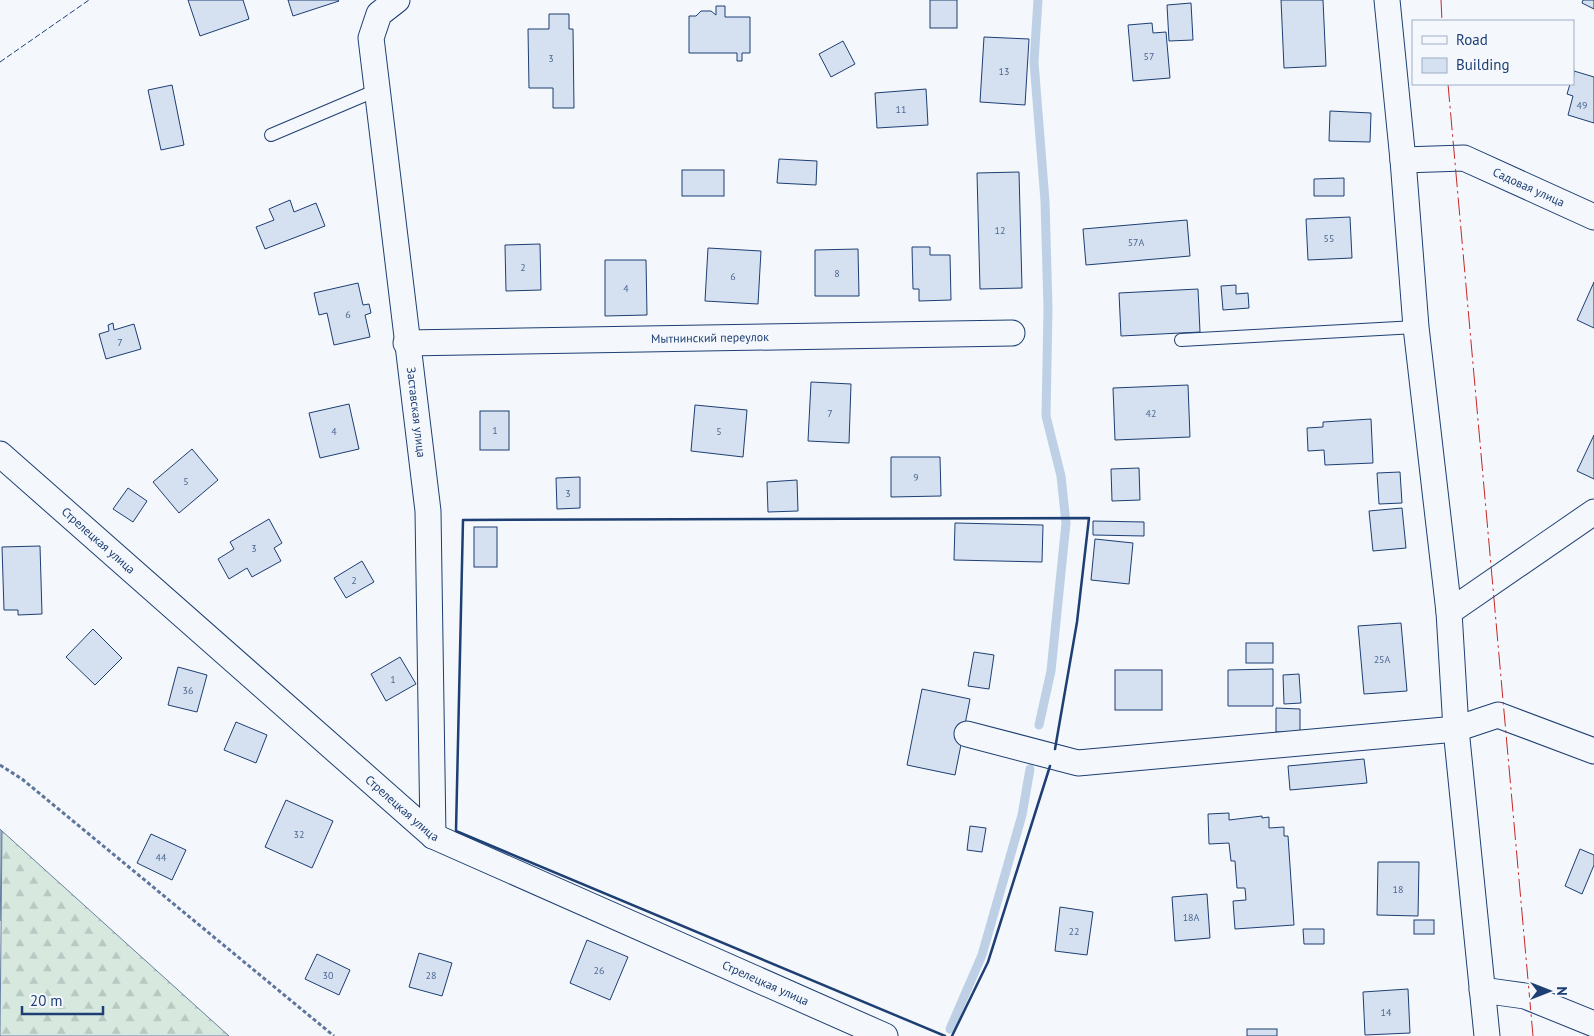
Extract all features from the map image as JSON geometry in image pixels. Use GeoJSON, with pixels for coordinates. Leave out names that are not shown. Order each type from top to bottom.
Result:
{"type":"FeatureCollection","features":[{"type":"Feature","properties":{"kind":"street","name":"Заставская улица"},"geometry":{"type":"LineString","coordinates":[[396,0],[379,14],[371,38],[406,343],[428,511],[433,836]]}},
{"type":"Feature","properties":{"kind":"street"},"geometry":{"type":"LineString","coordinates":[[1387,0],[1403,160],[1416,328],[1449,612],[1456,729],[1487,1036]]}},
{"type":"Feature","properties":{"kind":"street","name":"Садовая улица"},"geometry":{"type":"LineString","coordinates":[[1403,160],[1464,158],[1594,217]]}},
{"type":"Feature","properties":{"kind":"street","name":"Мытнинский переулок"},"geometry":{"type":"LineString","coordinates":[[406,343],[1012,333]]}},
{"type":"Feature","properties":{"kind":"street","name":"Стрелецкая улица"},"geometry":{"type":"LineString","coordinates":[[0,454],[433,836],[885,1036]]}},
{"type":"Feature","properties":{"kind":"street"},"geometry":{"type":"LineString","coordinates":[[1449,612],[1594,512]]}},
{"type":"Feature","properties":{"kind":"street"},"geometry":{"type":"LineString","coordinates":[[968,734],[1078,763],[1456,729],[1498,715],[1594,752]]}},
{"type":"Feature","properties":{"kind":"street"},"geometry":{"type":"LineString","coordinates":[[1482,990],[1525,996],[1594,1024]]}},
{"type":"Feature","properties":{"kind":"lane"},"geometry":{"type":"LineString","coordinates":[[271,135],[377,90]]}},
{"type":"Feature","properties":{"kind":"lane"},"geometry":{"type":"LineString","coordinates":[[1181,340],[1416,328]]}},
{"type":"Feature","properties":{"kind":"path"},"geometry":{"type":"LineString","coordinates":[[0,764],[22,779],[334,1036]]}},
{"type":"Feature","properties":{"kind":"green space"},"geometry":{"type":"Polygon","coordinates":[[[0,829],[2,831],[0,921],[0,829]]]}},
{"type":"Feature","properties":{"kind":"green space"},"geometry":{"type":"Polygon","coordinates":[[[2,831],[229,1036],[0,1036],[2,831]]]}},
{"type":"Feature","properties":{"kind":"building"},"geometry":{"type":"Polygon","coordinates":[[[188,0],[243,0],[249,19],[200,36],[188,0]]]}},
{"type":"Feature","properties":{"kind":"building"},"geometry":{"type":"Polygon","coordinates":[[[288,0],[338,0],[339,1],[293,16],[288,0]]]}},
{"type":"Feature","properties":{"kind":"building"},"geometry":{"type":"Polygon","coordinates":[[[930,0],[957,0],[957,28],[930,28],[930,0]]]}},
{"type":"Feature","properties":{"kind":"building"},"geometry":{"type":"Polygon","coordinates":[[[1281,0],[1323,0],[1326,66],[1284,68],[1281,0]]]}},
{"type":"Feature","properties":{"kind":"building"},"geometry":{"type":"Polygon","coordinates":[[[1583,0],[1594,0],[1594,9],[1582,3],[1583,0]]]}},
{"type":"Feature","properties":{"kind":"building"},"geometry":{"type":"Polygon","coordinates":[[[1191,3],[1193,40],[1169,41],[1167,5],[1191,3]]]}},
{"type":"Feature","properties":{"kind":"building"},"geometry":{"type":"Polygon","coordinates":[[[716,6],[725,6],[725,17],[750,17],[750,53],[742,53],[742,61],[737,61],[737,53],[689,53],[689,16],[696,16],[701,11],[711,11],[716,15],[716,6]]]}},
{"type":"Feature","properties":{"kind":"building"},"geometry":{"type":"Polygon","coordinates":[[[549,14],[569,14],[569,29],[573,29],[574,108],[553,108],[553,88],[529,88],[528,29],[549,29],[549,14]]]}},
{"type":"Feature","properties":{"kind":"building"},"geometry":{"type":"Polygon","coordinates":[[[1152,23],[1153,33],[1166,32],[1170,78],[1133,81],[1128,25],[1152,23]]]}},
{"type":"Feature","properties":{"kind":"building"},"geometry":{"type":"Polygon","coordinates":[[[984,37],[1029,39],[1025,105],[980,102],[984,37]]]}},
{"type":"Feature","properties":{"kind":"building"},"geometry":{"type":"Polygon","coordinates":[[[843,41],[855,64],[831,77],[819,54],[843,41]]]}},
{"type":"Feature","properties":{"kind":"building"},"geometry":{"type":"Polygon","coordinates":[[[1574,71],[1594,77],[1594,123],[1568,115],[1573,96],[1567,94],[1570,85],[1574,85],[1574,71]]]}},
{"type":"Feature","properties":{"kind":"building"},"geometry":{"type":"Polygon","coordinates":[[[172,85],[184,145],[161,150],[148,90],[172,85]]]}},
{"type":"Feature","properties":{"kind":"building"},"geometry":{"type":"Polygon","coordinates":[[[926,89],[928,125],[877,128],[875,93],[926,89]]]}},
{"type":"Feature","properties":{"kind":"building"},"geometry":{"type":"Polygon","coordinates":[[[1330,111],[1371,113],[1370,142],[1329,141],[1330,111]]]}},
{"type":"Feature","properties":{"kind":"building"},"geometry":{"type":"Polygon","coordinates":[[[779,159],[817,161],[816,185],[777,183],[779,159]]]}},
{"type":"Feature","properties":{"kind":"building"},"geometry":{"type":"Polygon","coordinates":[[[682,170],[724,170],[724,196],[682,196],[682,170]]]}},
{"type":"Feature","properties":{"kind":"building"},"geometry":{"type":"Polygon","coordinates":[[[1019,172],[1022,288],[980,289],[977,173],[1019,172]]]}},
{"type":"Feature","properties":{"kind":"building"},"geometry":{"type":"Polygon","coordinates":[[[1344,178],[1344,196],[1314,196],[1314,179],[1344,178]]]}},
{"type":"Feature","properties":{"kind":"building"},"geometry":{"type":"Polygon","coordinates":[[[290,200],[294,212],[316,203],[325,226],[265,249],[256,227],[274,220],[269,209],[290,200]]]}},
{"type":"Feature","properties":{"kind":"building"},"geometry":{"type":"Polygon","coordinates":[[[1350,217],[1352,258],[1308,260],[1306,219],[1350,217]]]}},
{"type":"Feature","properties":{"kind":"building"},"geometry":{"type":"Polygon","coordinates":[[[1187,220],[1190,256],[1086,265],[1083,229],[1187,220]]]}},
{"type":"Feature","properties":{"kind":"building"},"geometry":{"type":"Polygon","coordinates":[[[540,244],[541,290],[506,291],[505,245],[540,244]]]}},
{"type":"Feature","properties":{"kind":"building"},"geometry":{"type":"Polygon","coordinates":[[[912,247],[930,247],[930,255],[950,255],[951,300],[919,301],[919,289],[913,289],[912,247]]]}},
{"type":"Feature","properties":{"kind":"building"},"geometry":{"type":"Polygon","coordinates":[[[708,248],[761,251],[758,304],[705,301],[708,248]]]}},
{"type":"Feature","properties":{"kind":"building"},"geometry":{"type":"Polygon","coordinates":[[[858,249],[859,296],[815,296],[815,250],[858,249]]]}},
{"type":"Feature","properties":{"kind":"building"},"geometry":{"type":"Polygon","coordinates":[[[605,260],[646,260],[647,315],[605,316],[605,260]]]}},
{"type":"Feature","properties":{"kind":"building"},"geometry":{"type":"Polygon","coordinates":[[[1594,282],[1594,328],[1577,320],[1594,282]]]}},
{"type":"Feature","properties":{"kind":"building"},"geometry":{"type":"Polygon","coordinates":[[[358,283],[363,305],[369,304],[371,313],[365,315],[370,337],[334,345],[327,313],[319,315],[314,293],[358,283]]]}},
{"type":"Feature","properties":{"kind":"building"},"geometry":{"type":"Polygon","coordinates":[[[1236,285],[1236,294],[1248,293],[1249,308],[1223,310],[1221,286],[1236,285]]]}},
{"type":"Feature","properties":{"kind":"building"},"geometry":{"type":"Polygon","coordinates":[[[1198,289],[1200,332],[1121,336],[1119,293],[1198,289]]]}},
{"type":"Feature","properties":{"kind":"building"},"geometry":{"type":"Polygon","coordinates":[[[113,323],[114,330],[134,324],[141,349],[106,359],[99,334],[109,331],[108,325],[113,323]]]}},
{"type":"Feature","properties":{"kind":"building"},"geometry":{"type":"Polygon","coordinates":[[[811,382],[851,384],[849,443],[808,441],[811,382]]]}},
{"type":"Feature","properties":{"kind":"building"},"geometry":{"type":"Polygon","coordinates":[[[1188,385],[1190,437],[1115,440],[1113,388],[1188,385]]]}},
{"type":"Feature","properties":{"kind":"building"},"geometry":{"type":"Polygon","coordinates":[[[349,404],[359,449],[320,458],[309,413],[349,404]]]}},
{"type":"Feature","properties":{"kind":"building"},"geometry":{"type":"Polygon","coordinates":[[[695,405],[747,410],[743,457],[691,451],[695,405]]]}},
{"type":"Feature","properties":{"kind":"building"},"geometry":{"type":"Polygon","coordinates":[[[480,411],[509,411],[509,450],[480,450],[480,411]]]}},
{"type":"Feature","properties":{"kind":"building"},"geometry":{"type":"Polygon","coordinates":[[[1371,419],[1373,463],[1325,465],[1324,450],[1308,451],[1307,428],[1323,427],[1323,422],[1371,419]]]}},
{"type":"Feature","properties":{"kind":"building"},"geometry":{"type":"Polygon","coordinates":[[[1594,435],[1594,479],[1577,471],[1594,435]]]}},
{"type":"Feature","properties":{"kind":"building"},"geometry":{"type":"Polygon","coordinates":[[[192,449],[218,480],[179,513],[153,482],[192,449]]]}},
{"type":"Feature","properties":{"kind":"building"},"geometry":{"type":"Polygon","coordinates":[[[891,457],[940,457],[941,496],[891,497],[891,457]]]}},
{"type":"Feature","properties":{"kind":"building"},"geometry":{"type":"Polygon","coordinates":[[[1139,468],[1140,500],[1112,501],[1111,469],[1139,468]]]}},
{"type":"Feature","properties":{"kind":"building"},"geometry":{"type":"Polygon","coordinates":[[[1400,472],[1402,503],[1379,504],[1377,473],[1400,472]]]}},
{"type":"Feature","properties":{"kind":"building"},"geometry":{"type":"Polygon","coordinates":[[[580,477],[580,508],[557,509],[556,478],[580,477]]]}},
{"type":"Feature","properties":{"kind":"building"},"geometry":{"type":"Polygon","coordinates":[[[797,480],[798,511],[768,512],[767,482],[797,480]]]}},
{"type":"Feature","properties":{"kind":"building"},"geometry":{"type":"Polygon","coordinates":[[[128,488],[147,501],[133,522],[113,509],[128,488]]]}},
{"type":"Feature","properties":{"kind":"building"},"geometry":{"type":"Polygon","coordinates":[[[1402,508],[1406,548],[1373,551],[1369,511],[1402,508]]]}},
{"type":"Feature","properties":{"kind":"building"},"geometry":{"type":"Polygon","coordinates":[[[269,519],[282,543],[274,548],[281,561],[252,577],[247,568],[229,579],[218,559],[234,549],[230,542],[269,519]]]}},
{"type":"Feature","properties":{"kind":"building"},"geometry":{"type":"Polygon","coordinates":[[[1093,521],[1144,522],[1144,536],[1093,535],[1093,521]]]}},
{"type":"Feature","properties":{"kind":"building"},"geometry":{"type":"Polygon","coordinates":[[[955,523],[1043,525],[1042,562],[954,560],[955,523]]]}},
{"type":"Feature","properties":{"kind":"building"},"geometry":{"type":"Polygon","coordinates":[[[474,527],[497,527],[497,567],[474,567],[474,527]]]}},
{"type":"Feature","properties":{"kind":"building"},"geometry":{"type":"Polygon","coordinates":[[[1095,539],[1133,543],[1129,584],[1091,580],[1095,539]]]}},
{"type":"Feature","properties":{"kind":"building"},"geometry":{"type":"Polygon","coordinates":[[[40,546],[42,614],[18,615],[18,610],[4,610],[2,547],[40,546]]]}},
{"type":"Feature","properties":{"kind":"building"},"geometry":{"type":"Polygon","coordinates":[[[362,561],[374,582],[346,598],[334,578],[362,561]]]}},
{"type":"Feature","properties":{"kind":"building"},"geometry":{"type":"Polygon","coordinates":[[[1401,623],[1407,691],[1364,694],[1358,626],[1401,623]]]}},
{"type":"Feature","properties":{"kind":"building"},"geometry":{"type":"Polygon","coordinates":[[[93,629],[122,658],[95,685],[66,657],[93,629]]]}},
{"type":"Feature","properties":{"kind":"building"},"geometry":{"type":"Polygon","coordinates":[[[1246,643],[1273,643],[1273,663],[1246,663],[1246,643]]]}},
{"type":"Feature","properties":{"kind":"building"},"geometry":{"type":"Polygon","coordinates":[[[974,652],[994,655],[989,689],[968,686],[974,652]]]}},
{"type":"Feature","properties":{"kind":"building"},"geometry":{"type":"Polygon","coordinates":[[[400,657],[416,684],[386,701],[371,674],[400,657]]]}},
{"type":"Feature","properties":{"kind":"building"},"geometry":{"type":"Polygon","coordinates":[[[178,667],[207,675],[197,712],[168,705],[178,667]]]}},
{"type":"Feature","properties":{"kind":"building"},"geometry":{"type":"Polygon","coordinates":[[[1273,669],[1273,706],[1228,706],[1228,670],[1273,669]]]}},
{"type":"Feature","properties":{"kind":"building"},"geometry":{"type":"Polygon","coordinates":[[[1115,670],[1162,670],[1162,710],[1115,710],[1115,670]]]}},
{"type":"Feature","properties":{"kind":"building"},"geometry":{"type":"Polygon","coordinates":[[[1299,674],[1301,703],[1284,704],[1283,675],[1299,674]]]}},
{"type":"Feature","properties":{"kind":"building"},"geometry":{"type":"Polygon","coordinates":[[[922,689],[970,699],[955,775],[907,765],[922,689]]]}},
{"type":"Feature","properties":{"kind":"building"},"geometry":{"type":"Polygon","coordinates":[[[1276,708],[1300,709],[1300,732],[1276,732],[1276,708]]]}},
{"type":"Feature","properties":{"kind":"building"},"geometry":{"type":"Polygon","coordinates":[[[236,722],[267,735],[256,763],[224,750],[236,722]]]}},
{"type":"Feature","properties":{"kind":"building"},"geometry":{"type":"Polygon","coordinates":[[[1364,759],[1367,783],[1290,790],[1288,766],[1364,759]]]}},
{"type":"Feature","properties":{"kind":"building"},"geometry":{"type":"Polygon","coordinates":[[[286,800],[333,821],[312,868],[265,847],[286,800]]]}},
{"type":"Feature","properties":{"kind":"building"},"geometry":{"type":"Polygon","coordinates":[[[1229,813],[1229,820],[1262,816],[1262,818],[1269,817],[1269,828],[1284,827],[1284,836],[1288,836],[1294,925],[1235,929],[1233,901],[1246,900],[1245,888],[1237,888],[1235,861],[1231,861],[1229,843],[1209,844],[1208,814],[1229,813]]]}},
{"type":"Feature","properties":{"kind":"building"},"geometry":{"type":"Polygon","coordinates":[[[970,826],[986,828],[982,852],[967,850],[970,826]]]}},
{"type":"Feature","properties":{"kind":"building"},"geometry":{"type":"Polygon","coordinates":[[[151,834],[186,850],[172,880],[137,863],[151,834]]]}},
{"type":"Feature","properties":{"kind":"building"},"geometry":{"type":"Polygon","coordinates":[[[1580,849],[1594,855],[1594,865],[1582,894],[1565,886],[1580,849]]]}},
{"type":"Feature","properties":{"kind":"building"},"geometry":{"type":"Polygon","coordinates":[[[1378,862],[1419,862],[1418,916],[1377,915],[1378,862]]]}},
{"type":"Feature","properties":{"kind":"building"},"geometry":{"type":"Polygon","coordinates":[[[1207,894],[1210,938],[1175,941],[1172,897],[1207,894]]]}},
{"type":"Feature","properties":{"kind":"building"},"geometry":{"type":"Polygon","coordinates":[[[1060,907],[1093,912],[1087,955],[1055,951],[1060,907]]]}},
{"type":"Feature","properties":{"kind":"building"},"geometry":{"type":"Polygon","coordinates":[[[1414,920],[1434,920],[1434,934],[1414,934],[1414,920]]]}},
{"type":"Feature","properties":{"kind":"building"},"geometry":{"type":"Polygon","coordinates":[[[1303,929],[1324,929],[1324,944],[1304,944],[1303,929]]]}},
{"type":"Feature","properties":{"kind":"building"},"geometry":{"type":"Polygon","coordinates":[[[587,940],[628,957],[610,1000],[570,983],[587,940]]]}},
{"type":"Feature","properties":{"kind":"building"},"geometry":{"type":"Polygon","coordinates":[[[419,953],[452,963],[442,996],[409,987],[419,953]]]}},
{"type":"Feature","properties":{"kind":"building"},"geometry":{"type":"Polygon","coordinates":[[[317,954],[350,970],[339,995],[305,979],[317,954]]]}},
{"type":"Feature","properties":{"kind":"building"},"geometry":{"type":"Polygon","coordinates":[[[1408,989],[1410,1033],[1365,1035],[1363,992],[1408,989]]]}},
{"type":"Feature","properties":{"kind":"building"},"geometry":{"type":"Polygon","coordinates":[[[1247,1029],[1277,1029],[1277,1036],[1247,1036],[1247,1029]]]}},
{"type":"Feature","properties":{"kind":"waterway"},"geometry":{"type":"LineString","coordinates":[[1038,0],[1034,62],[1045,201],[1048,308],[1046,416],[1061,476],[1066,523],[1051,671],[1039,725]]}},
{"type":"Feature","properties":{"kind":"waterway"},"geometry":{"type":"LineString","coordinates":[[950,1029],[982,955],[1022,815],[1030,769]]}},
{"type":"Feature","properties":{"kind":"fence"},"geometry":{"type":"LineString","coordinates":[[0,62],[89,0]]}},
{"type":"Feature","properties":{"kind":"wall"},"geometry":{"type":"LineString","coordinates":[[945,1036],[456,831],[463,520],[1089,518],[1077,622],[1055,749]]}},
{"type":"Feature","properties":{"kind":"wall"},"geometry":{"type":"LineString","coordinates":[[952,1036],[988,962],[1050,766]]}},
{"type":"Feature","properties":{"kind":"power"},"geometry":{"type":"LineString","coordinates":[[1441,0],[1442,20]]}},
{"type":"Feature","properties":{"kind":"power"},"geometry":{"type":"LineString","coordinates":[[1448,85],[1533,1036]]}}]}
